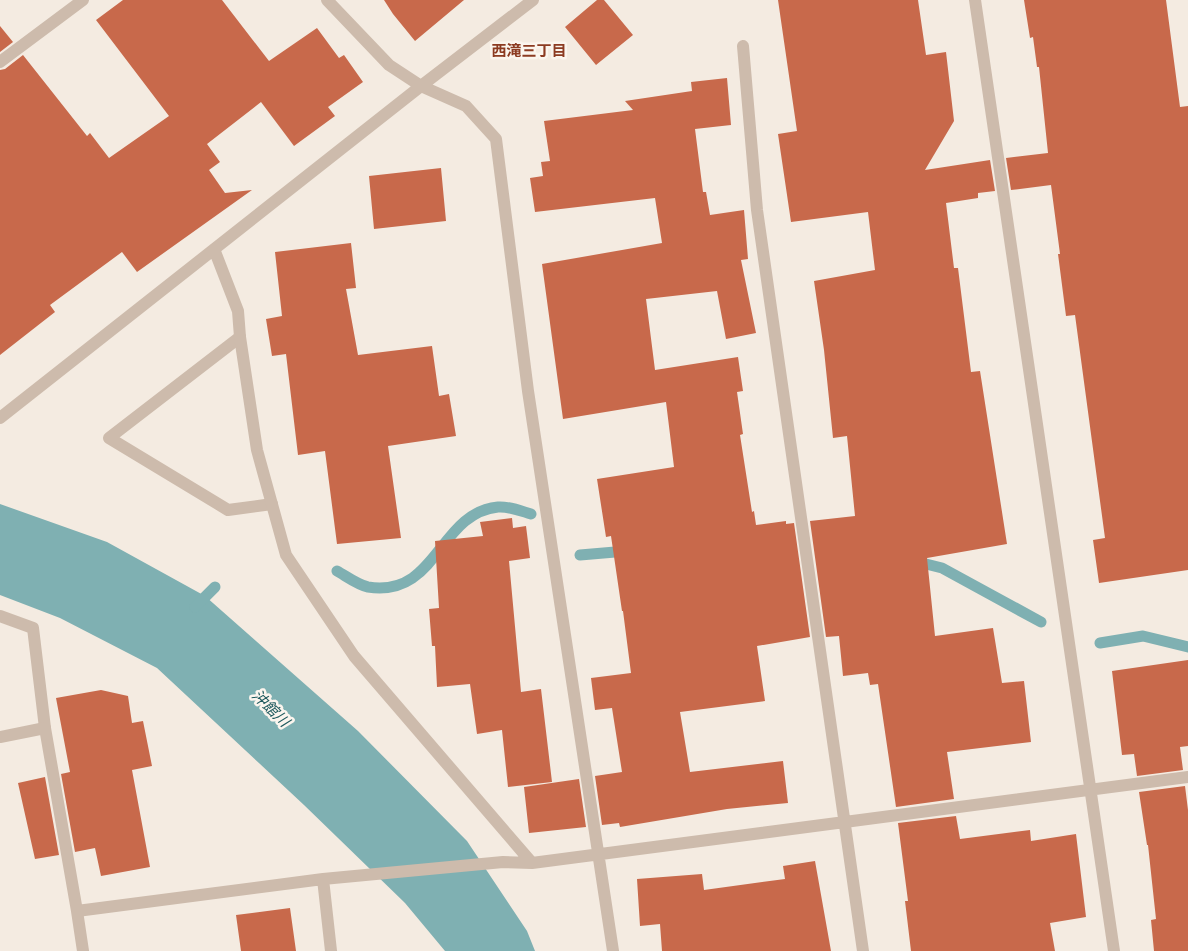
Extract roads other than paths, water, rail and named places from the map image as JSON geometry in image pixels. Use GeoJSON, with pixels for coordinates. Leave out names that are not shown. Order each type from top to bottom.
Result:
{"type":"FeatureCollection","features":[{"type":"Feature","properties":{"kind":"street"},"geometry":{"type":"LineString","coordinates":[[0,62],[83,0]]}},
{"type":"Feature","properties":{"kind":"street"},"geometry":{"type":"LineString","coordinates":[[327,0],[389,65],[421,86],[466,106],[496,139],[528,391],[613,951]]}},
{"type":"Feature","properties":{"kind":"street"},"geometry":{"type":"LineString","coordinates":[[0,418],[533,0]]}},
{"type":"Feature","properties":{"kind":"street"},"geometry":{"type":"LineString","coordinates":[[975,0],[1114,951]]}},
{"type":"Feature","properties":{"kind":"street"},"geometry":{"type":"LineString","coordinates":[[743,46],[757,210],[863,951]]}},
{"type":"Feature","properties":{"kind":"street"},"geometry":{"type":"LineString","coordinates":[[214,249],[238,311],[240,337],[258,450],[286,555],[354,656],[532,863]]}},
{"type":"Feature","properties":{"kind":"street"},"geometry":{"type":"LineString","coordinates":[[240,337],[109,438],[228,510],[272,504]]}},
{"type":"Feature","properties":{"kind":"street"},"geometry":{"type":"LineString","coordinates":[[0,616],[33,628],[45,728],[83,951]]}},
{"type":"Feature","properties":{"kind":"street"},"geometry":{"type":"LineString","coordinates":[[0,737],[45,728]]}},
{"type":"Feature","properties":{"kind":"street"},"geometry":{"type":"LineString","coordinates":[[77,911],[323,878],[503,862],[532,863],[598,855],[1188,776]]}},
{"type":"Feature","properties":{"kind":"street"},"geometry":{"type":"LineString","coordinates":[[323,878],[331,951]]}},
{"type":"Feature","properties":{"kind":"water","name":"沖館川"},"geometry":{"type":"Polygon","coordinates":[[[0,504],[107,542],[205,596],[358,731],[467,841],[527,931],[535,951],[445,951],[405,903],[304,805],[157,668],[60,618],[0,595],[0,504]]]}},
{"type":"Feature","properties":{"kind":"waterway"},"geometry":{"type":"LineString","coordinates":[[337,571],[364,586],[391,587],[409,580],[424,568],[462,524],[478,513],[502,507],[531,514]]}},
{"type":"Feature","properties":{"kind":"waterway"},"geometry":{"type":"LineString","coordinates":[[580,555],[627,551]]}},
{"type":"Feature","properties":{"kind":"waterway"},"geometry":{"type":"LineString","coordinates":[[914,561],[942,568],[1041,622]]}},
{"type":"Feature","properties":{"kind":"waterway"},"geometry":{"type":"LineString","coordinates":[[195,607],[215,587]]}},
{"type":"Feature","properties":{"kind":"waterway"},"geometry":{"type":"LineString","coordinates":[[1100,643],[1143,636],[1188,647]]}},
{"type":"Feature","properties":{"kind":"district","name":"西滝三丁目"},"geometry":{"type":"Point","coordinates":[529,50]}}]}
